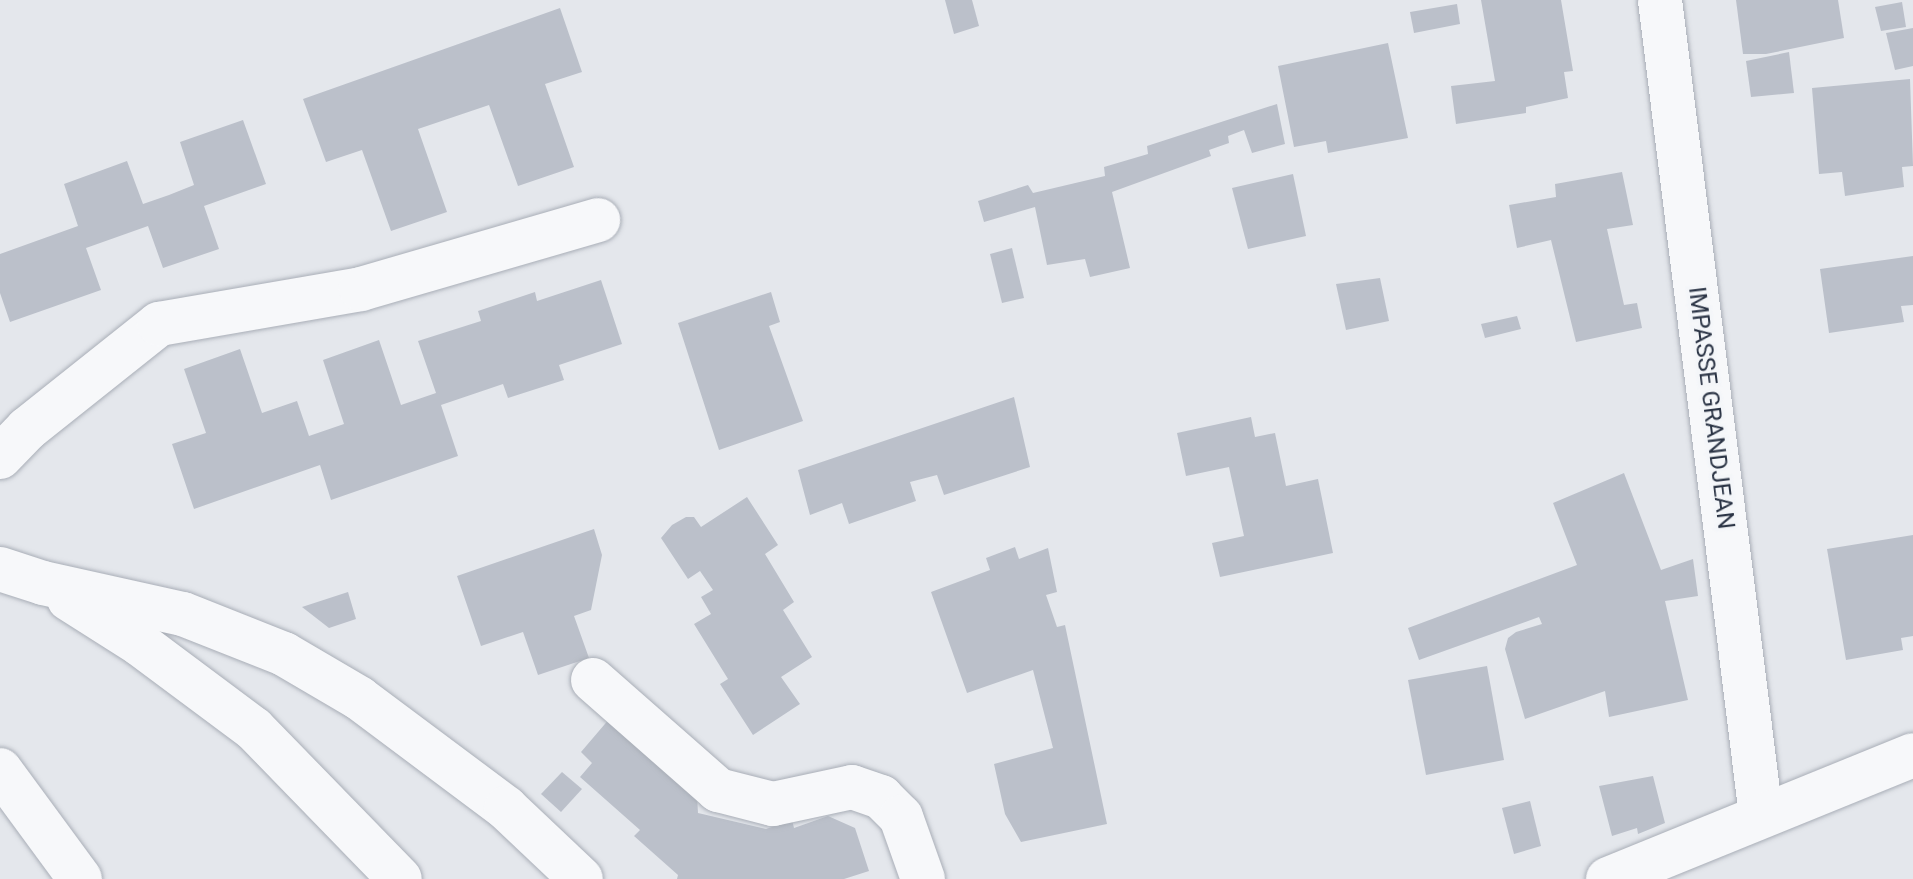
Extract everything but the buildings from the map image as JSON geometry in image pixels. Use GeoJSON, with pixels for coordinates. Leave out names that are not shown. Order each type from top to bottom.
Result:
{"type":"FeatureCollection","features":[{"type":"Feature","properties":{"kind":"street","name":"IMPASSE GRANDJEAN"},"geometry":{"type":"LineString","coordinates":[[1660,0],[1761,816]]}},
{"type":"Feature","properties":{"kind":"street"},"geometry":{"type":"LineString","coordinates":[[0,457],[27,429],[159,324],[361,289],[598,220]]}},
{"type":"Feature","properties":{"kind":"street"},"geometry":{"type":"LineString","coordinates":[[0,569],[43,583],[183,614],[284,654],[359,698],[506,808],[581,879]]}},
{"type":"Feature","properties":{"kind":"street"},"geometry":{"type":"LineString","coordinates":[[43,583],[140,644],[254,729],[400,879]]}},
{"type":"Feature","properties":{"kind":"street"},"geometry":{"type":"LineString","coordinates":[[593,680],[718,790],[773,804],[852,787],[881,797],[901,817],[923,879]]}},
{"type":"Feature","properties":{"kind":"street"},"geometry":{"type":"LineString","coordinates":[[1608,879],[1913,755]]}},
{"type":"Feature","properties":{"kind":"street"},"geometry":{"type":"LineString","coordinates":[[0,770],[80,879]]}}]}
